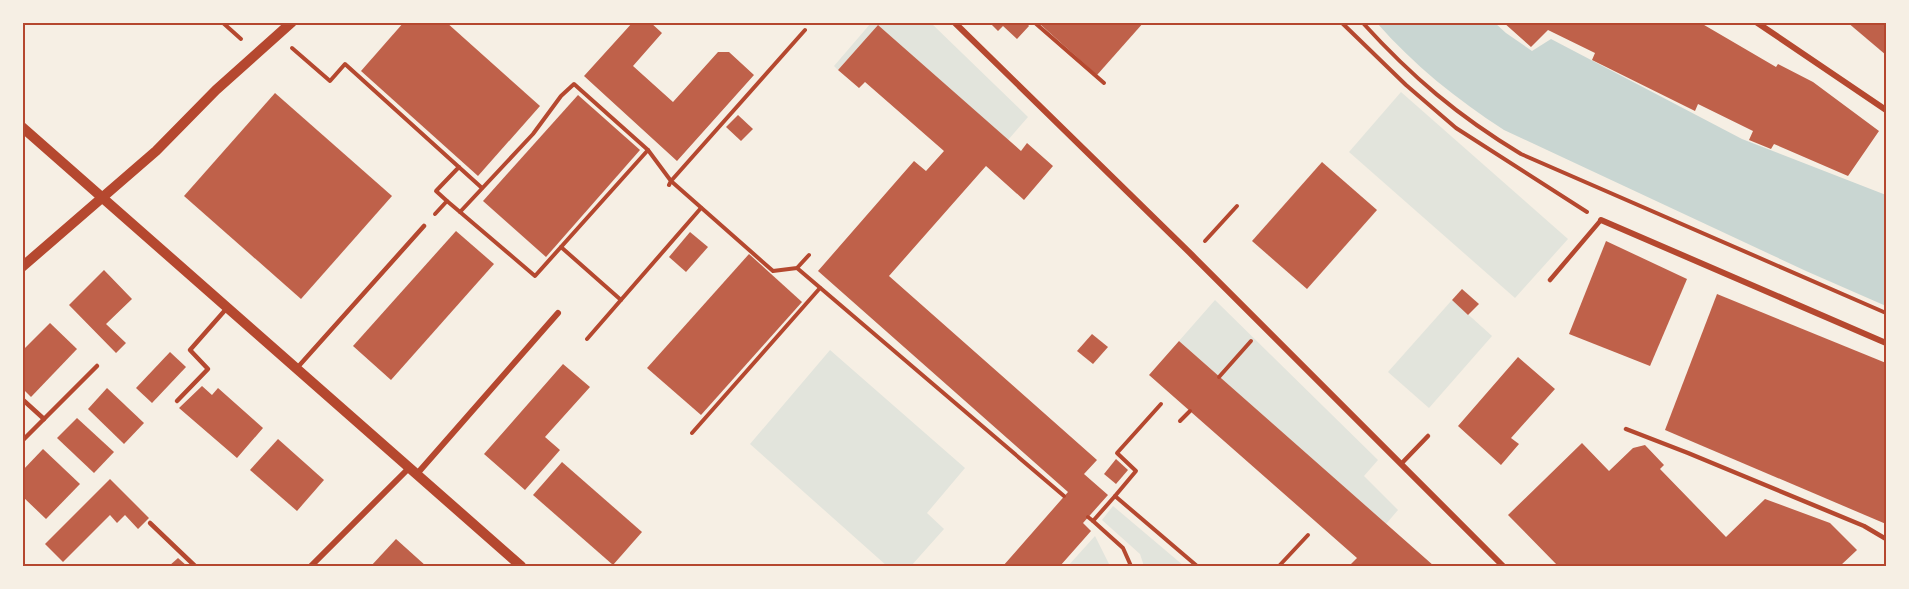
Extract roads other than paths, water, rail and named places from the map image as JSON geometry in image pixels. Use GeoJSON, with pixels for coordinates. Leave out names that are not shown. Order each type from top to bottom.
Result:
{"type":"FeatureCollection","features":[{"type":"Feature","properties":{"kind":"street"},"geometry":{"type":"LineString","coordinates":[[22,267],[156,151],[216,90],[292,22]]}},
{"type":"Feature","properties":{"kind":"street"},"geometry":{"type":"LineString","coordinates":[[954,22],[1192,255],[1503,567]]}},
{"type":"Feature","properties":{"kind":"street"},"geometry":{"type":"LineString","coordinates":[[1756,22],[1886,110]]}},
{"type":"Feature","properties":{"kind":"street"},"geometry":{"type":"LineString","coordinates":[[22,127],[521,567]]}},
{"type":"Feature","properties":{"kind":"street"},"geometry":{"type":"LineString","coordinates":[[1601,220],[1887,343]]}},
{"type":"Feature","properties":{"kind":"street"},"geometry":{"type":"LineString","coordinates":[[312,567],[413,471],[558,313]]}},
{"type":"Feature","properties":{"kind":"lane"},"geometry":{"type":"LineString","coordinates":[[1550,280],[1601,220]]}},
{"type":"Feature","properties":{"kind":"lane"},"geometry":{"type":"LineString","coordinates":[[297,368],[424,226]]}},
{"type":"Feature","properties":{"kind":"lane"},"geometry":{"type":"LineString","coordinates":[[177,401],[208,369],[190,350],[228,308]]}},
{"type":"Feature","properties":{"kind":"lane"},"geometry":{"type":"LineString","coordinates":[[22,441],[97,366]]}},
{"type":"Feature","properties":{"kind":"lane"},"geometry":{"type":"LineString","coordinates":[[22,399],[44,419]]}},
{"type":"Feature","properties":{"kind":"lane"},"geometry":{"type":"LineString","coordinates":[[1626,429],[1852,522],[1887,539]]}},
{"type":"Feature","properties":{"kind":"lane"},"geometry":{"type":"LineString","coordinates":[[1401,464],[1428,436]]}},
{"type":"Feature","properties":{"kind":"lane"},"geometry":{"type":"LineString","coordinates":[[150,523],[195,567]]}}]}
